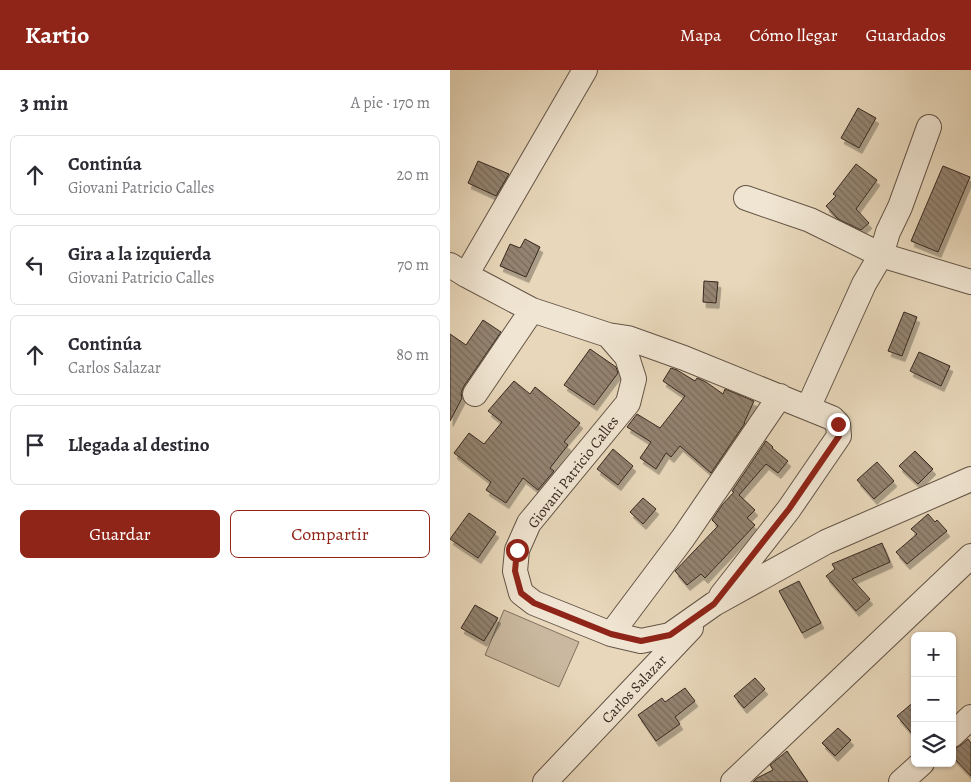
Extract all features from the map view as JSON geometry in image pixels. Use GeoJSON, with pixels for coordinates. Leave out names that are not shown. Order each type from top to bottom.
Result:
{"type":"FeatureCollection","features":[{"type":"Feature","properties":{"kind":"street"},"geometry":{"type":"LineString","coordinates":[[585,70],[458,270],[532,310],[608,335],[628,338],[684,358],[808,408],[864,284],[881,255],[888,232],[900,207],[929,128]]}},
{"type":"Feature","properties":{"kind":"street"},"geometry":{"type":"LineString","coordinates":[[746,198],[810,220],[881,255],[971,282]]}},
{"type":"Feature","properties":{"kind":"street"},"geometry":{"type":"LineString","coordinates":[[475,394],[532,310]]}},
{"type":"Feature","properties":{"kind":"street","name":"Giovani Patricio Calles"},"geometry":{"type":"LineString","coordinates":[[608,335],[627,357],[634,379],[628,402],[529,524],[517,550],[515,571],[521,593],[534,603],[611,634],[641,641],[670,635],[714,604],[826,542],[971,479]]}},
{"type":"Feature","properties":{"kind":"street"},"geometry":{"type":"LineString","coordinates":[[611,634],[683,538],[780,396]]}},
{"type":"Feature","properties":{"kind":"street","name":"Carlos Salazar"},"geometry":{"type":"LineString","coordinates":[[545,782],[714,604],[789,509],[839,436],[838,424],[832,418],[808,408]]}},
{"type":"Feature","properties":{"kind":"street"},"geometry":{"type":"LineString","coordinates":[[733,782],[971,556]]}},
{"type":"Feature","properties":{"kind":"street"},"geometry":{"type":"LineString","coordinates":[[956,731],[971,717]]}},
{"type":"Feature","properties":{"kind":"street"},"geometry":{"type":"LineString","coordinates":[[902,782],[918,767]]}},
{"type":"Feature","properties":{"kind":"shaded area"},"geometry":{"type":"Polygon","coordinates":[[[504,610],[579,642],[559,687],[485,655],[504,610]]]}},
{"type":"Feature","properties":{"kind":"building"},"geometry":{"type":"Polygon","coordinates":[[[858,108],[876,118],[859,148],[841,138],[858,108]]]}},
{"type":"Feature","properties":{"kind":"building"},"geometry":{"type":"Polygon","coordinates":[[[478,161],[509,174],[496,196],[468,183],[478,161]]]}},
{"type":"Feature","properties":{"kind":"building"},"geometry":{"type":"Polygon","coordinates":[[[856,164],[877,180],[856,209],[869,223],[861,230],[838,219],[826,206],[836,196],[833,194],[856,164]]]}},
{"type":"Feature","properties":{"kind":"building"},"geometry":{"type":"Polygon","coordinates":[[[943,166],[970,177],[938,252],[911,241],[943,166]]]}},
{"type":"Feature","properties":{"kind":"building"},"geometry":{"type":"Polygon","coordinates":[[[525,239],[540,247],[526,277],[500,266],[510,244],[520,248],[525,239]]]}},
{"type":"Feature","properties":{"kind":"building"},"geometry":{"type":"Polygon","coordinates":[[[704,281],[718,282],[716,303],[703,302],[704,281]]]}},
{"type":"Feature","properties":{"kind":"building"},"geometry":{"type":"Polygon","coordinates":[[[904,312],[917,317],[902,356],[888,351],[904,312]]]}},
{"type":"Feature","properties":{"kind":"building"},"geometry":{"type":"Polygon","coordinates":[[[483,320],[501,332],[464,386],[461,393],[462,398],[450,421],[450,334],[466,345],[483,320]]]}},
{"type":"Feature","properties":{"kind":"building"},"geometry":{"type":"Polygon","coordinates":[[[590,349],[616,367],[618,373],[594,405],[564,385],[590,349]]]}},
{"type":"Feature","properties":{"kind":"building"},"geometry":{"type":"Polygon","coordinates":[[[919,352],[950,366],[941,386],[910,371],[919,352]]]}},
{"type":"Feature","properties":{"kind":"building"},"geometry":{"type":"Polygon","coordinates":[[[671,368],[695,381],[697,378],[706,382],[723,394],[725,389],[754,401],[745,423],[711,473],[680,446],[671,457],[666,453],[656,469],[640,458],[651,442],[627,427],[637,414],[660,428],[685,396],[663,381],[671,368]]]}},
{"type":"Feature","properties":{"kind":"building"},"geometry":{"type":"Polygon","coordinates":[[[514,381],[530,394],[535,387],[580,423],[564,442],[568,445],[550,468],[554,471],[538,490],[523,478],[506,503],[486,490],[491,482],[454,453],[469,433],[484,444],[502,422],[488,411],[514,381]]]}},
{"type":"Feature","properties":{"kind":"building"},"geometry":{"type":"Polygon","coordinates":[[[766,441],[788,461],[778,473],[766,464],[739,495],[755,510],[747,518],[755,525],[705,578],[701,574],[687,585],[675,571],[718,526],[712,520],[734,492],[732,491],[766,441]]]}},
{"type":"Feature","properties":{"kind":"building"},"geometry":{"type":"Polygon","coordinates":[[[613,449],[633,466],[618,485],[597,469],[613,449]]]}},
{"type":"Feature","properties":{"kind":"building"},"geometry":{"type":"Polygon","coordinates":[[[915,451],[933,469],[918,484],[899,466],[915,451]]]}},
{"type":"Feature","properties":{"kind":"building"},"geometry":{"type":"Polygon","coordinates":[[[877,462],[894,481],[874,499],[857,480],[877,462]]]}},
{"type":"Feature","properties":{"kind":"building"},"geometry":{"type":"Polygon","coordinates":[[[643,498],[656,509],[643,524],[630,512],[643,498]]]}},
{"type":"Feature","properties":{"kind":"building"},"geometry":{"type":"Polygon","coordinates":[[[469,513],[496,532],[478,558],[450,539],[469,513]]]}},
{"type":"Feature","properties":{"kind":"building"},"geometry":{"type":"Polygon","coordinates":[[[928,514],[935,522],[937,520],[947,531],[907,564],[896,552],[917,534],[911,529],[928,514]]]}},
{"type":"Feature","properties":{"kind":"building"},"geometry":{"type":"Polygon","coordinates":[[[882,543],[890,562],[852,579],[870,599],[856,611],[826,576],[835,569],[832,564],[882,543]]]}},
{"type":"Feature","properties":{"kind":"building"},"geometry":{"type":"Polygon","coordinates":[[[799,581],[821,623],[802,633],[779,591],[799,581]]]}},
{"type":"Feature","properties":{"kind":"building"},"geometry":{"type":"Polygon","coordinates":[[[475,605],[498,618],[484,641],[461,628],[475,605]]]}},
{"type":"Feature","properties":{"kind":"building"},"geometry":{"type":"Polygon","coordinates":[[[755,678],[765,689],[744,708],[734,696],[755,678]]]}},
{"type":"Feature","properties":{"kind":"building"},"geometry":{"type":"Polygon","coordinates":[[[685,688],[695,701],[675,717],[680,724],[656,741],[638,715],[662,698],[665,702],[685,688]]]}},
{"type":"Feature","properties":{"kind":"building"},"geometry":{"type":"Polygon","coordinates":[[[911,704],[911,732],[897,716],[911,704]]]}},
{"type":"Feature","properties":{"kind":"building"},"geometry":{"type":"Polygon","coordinates":[[[838,728],[851,740],[835,756],[822,743],[838,728]]]}},
{"type":"Feature","properties":{"kind":"building"},"geometry":{"type":"Polygon","coordinates":[[[968,739],[971,743],[971,776],[956,760],[956,748],[968,739]]]}},
{"type":"Feature","properties":{"kind":"building"},"geometry":{"type":"Polygon","coordinates":[[[787,751],[808,782],[753,782],[773,770],[770,765],[787,751]]]}},
{"type":"Feature","properties":{"kind":"route"},"geometry":{"type":"LineString","coordinates":[[517,550],[515,571],[521,593],[534,603],[611,634],[641,641],[670,635],[714,604],[789,509],[839,436],[838,424]]}}]}
